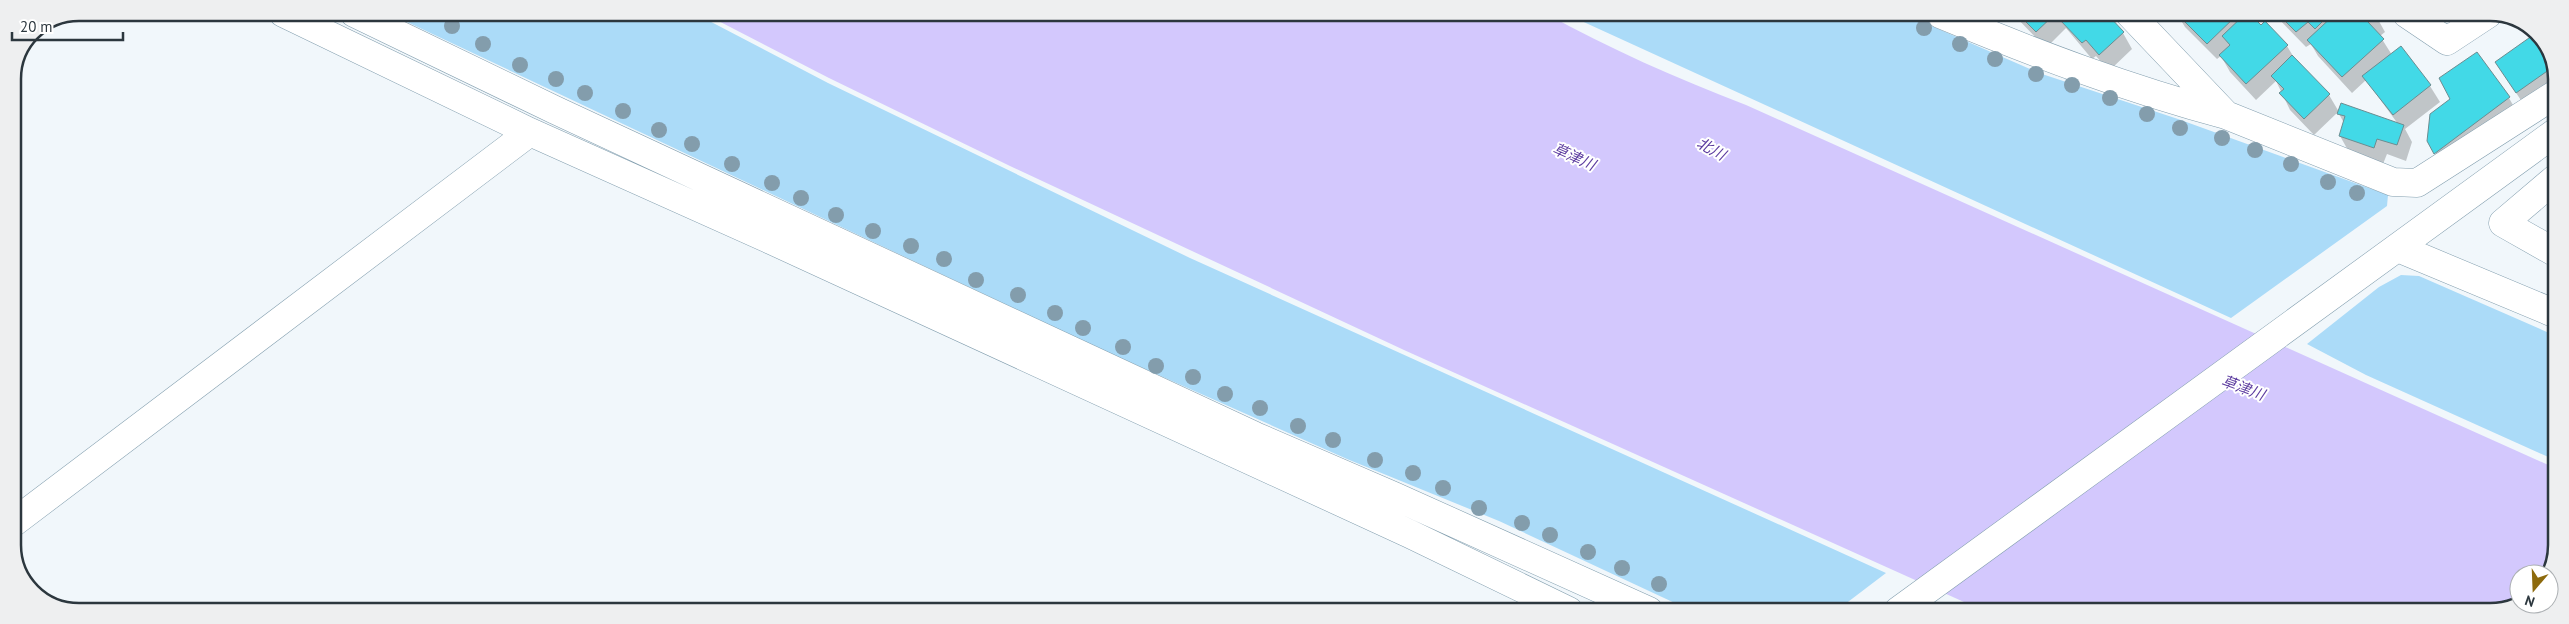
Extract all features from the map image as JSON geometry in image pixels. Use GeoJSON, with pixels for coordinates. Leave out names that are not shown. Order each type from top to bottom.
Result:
{"type":"FeatureCollection","features":[{"type":"Feature","properties":{"kind":"street"},"geometry":{"type":"LineString","coordinates":[[300,21],[530,132],[773,241],[1410,534],[1552,603]]}},
{"type":"Feature","properties":{"kind":"street"},"geometry":{"type":"LineString","coordinates":[[371,21],[564,114],[1255,436],[1394,496],[1631,603]]}},
{"type":"Feature","properties":{"kind":"street"},"geometry":{"type":"LineString","coordinates":[[1956,21],[2039,56],[2187,105],[2226,115],[2393,182],[2417,183],[2548,99]]}},
{"type":"Feature","properties":{"kind":"street"},"geometry":{"type":"LineString","coordinates":[[2137,21],[2226,115]]}},
{"type":"Feature","properties":{"kind":"street"},"geometry":{"type":"LineString","coordinates":[[2417,21],[2447,41],[2477,21]]}},
{"type":"Feature","properties":{"kind":"street"},"geometry":{"type":"LineString","coordinates":[[21,517],[530,132]]}},
{"type":"Feature","properties":{"kind":"street"},"geometry":{"type":"LineString","coordinates":[[1909,603],[2548,138]]}},
{"type":"Feature","properties":{"kind":"street"},"geometry":{"type":"LineString","coordinates":[[2548,185],[2503,223],[2548,248]]}},
{"type":"Feature","properties":{"kind":"street"},"geometry":{"type":"LineString","coordinates":[[2398,248],[2548,311]]}},
{"type":"Feature","properties":{"kind":"street"},"geometry":{"type":"LineString","coordinates":[[1410,534],[1488,556],[1590,603]]}},
{"type":"Feature","properties":{"kind":"shaded area"},"geometry":{"type":"Polygon","coordinates":[[[405,21],[709,21],[828,83],[1190,258],[1886,573],[1847,603],[1675,603],[1499,521],[1347,459],[1100,349],[405,21]]]}},
{"type":"Feature","properties":{"kind":"shaded area"},"geometry":{"type":"Polygon","coordinates":[[[1581,21],[1920,21],[2039,73],[2178,119],[2388,195],[2387,206],[2231,318],[1581,21]]]}},
{"type":"Feature","properties":{"kind":"shaded area"},"geometry":{"type":"Polygon","coordinates":[[[2401,275],[2419,276],[2548,332],[2548,457],[2366,375],[2307,344],[2379,287],[2401,275]]]}},
{"type":"Feature","properties":{"kind":"water"},"geometry":{"type":"Polygon","coordinates":[[[719,21],[1560,21],[1644,62],[1746,105],[2548,465],[2547,556],[2545,564],[2509,564],[2509,599],[2490,603],[1966,603],[1404,350],[1010,166],[829,78],[719,21]]]}},
{"type":"Feature","properties":{"kind":"building"},"geometry":{"type":"Polygon","coordinates":[[[2025,21],[2048,21],[2036,32],[2025,21]]]}},
{"type":"Feature","properties":{"kind":"building"},"geometry":{"type":"Polygon","coordinates":[[[2061,21],[2114,21],[2124,32],[2099,55],[2086,40],[2082,43],[2061,21]]]}},
{"type":"Feature","properties":{"kind":"building"},"geometry":{"type":"Polygon","coordinates":[[[2184,21],[2231,21],[2207,44],[2184,21]]]}},
{"type":"Feature","properties":{"kind":"building"},"geometry":{"type":"Polygon","coordinates":[[[2238,21],[2257,21],[2261,25],[2265,21],[2288,45],[2246,84],[2219,55],[2230,45],[2222,36],[2238,21]]]}},
{"type":"Feature","properties":{"kind":"building"},"geometry":{"type":"Polygon","coordinates":[[[2285,21],[2323,21],[2315,29],[2308,22],[2296,32],[2285,21]]]}},
{"type":"Feature","properties":{"kind":"building"},"geometry":{"type":"Polygon","coordinates":[[[2327,21],[2369,21],[2384,39],[2342,77],[2307,40],[2327,21]]]}},
{"type":"Feature","properties":{"kind":"building"},"geometry":{"type":"Polygon","coordinates":[[[2530,38],[2538,47],[2547,71],[2516,93],[2495,62],[2530,38]]]}},
{"type":"Feature","properties":{"kind":"building"},"geometry":{"type":"Polygon","coordinates":[[[2401,46],[2431,85],[2393,115],[2362,76],[2401,46]]]}},
{"type":"Feature","properties":{"kind":"building"},"geometry":{"type":"Polygon","coordinates":[[[2477,52],[2510,97],[2434,154],[2427,141],[2430,114],[2450,99],[2439,78],[2477,52]]]}},
{"type":"Feature","properties":{"kind":"building"},"geometry":{"type":"Polygon","coordinates":[[[2292,55],[2330,94],[2304,119],[2279,93],[2284,89],[2271,76],[2292,55]]]}},
{"type":"Feature","properties":{"kind":"building"},"geometry":{"type":"Polygon","coordinates":[[[2341,103],[2404,125],[2397,145],[2377,139],[2374,148],[2339,136],[2345,116],[2337,114],[2341,103]]]}},
{"type":"Feature","properties":{"kind":"water label","name":"北川"},"geometry":{"type":"Point","coordinates":[1711,149]}},
{"type":"Feature","properties":{"kind":"water label","name":"草津川"},"geometry":{"type":"Point","coordinates":[1574,157]}},
{"type":"Feature","properties":{"kind":"water label","name":"草津川"},"geometry":{"type":"Point","coordinates":[2243,388]}}]}
